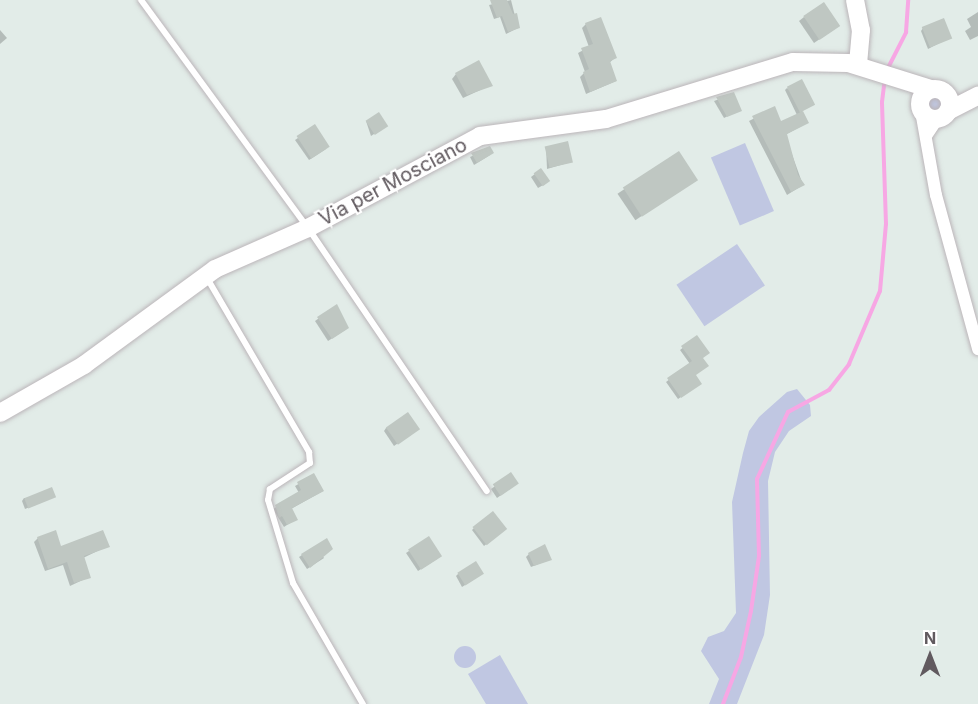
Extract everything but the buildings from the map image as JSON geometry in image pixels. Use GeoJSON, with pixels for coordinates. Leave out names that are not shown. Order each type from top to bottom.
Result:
{"type":"FeatureCollection","features":[{"type":"Feature","properties":{"kind":"main road"},"geometry":{"type":"LineString","coordinates":[[855,0],[861,30],[858,65]]}},
{"type":"Feature","properties":{"kind":"main road","name":"Via per Mosciano"},"geometry":{"type":"LineString","coordinates":[[0,413],[84,365],[205,275],[308,228],[480,136],[606,118],[779,64],[824,60],[858,65],[899,76],[938,91],[973,97]]}},
{"type":"Feature","properties":{"kind":"main road"},"geometry":{"type":"LineString","coordinates":[[899,76],[921,108],[929,118],[943,115],[950,100],[938,91],[921,97],[921,108]]}},
{"type":"Feature","properties":{"kind":"main road","name":"Via per Mosciano"},"geometry":{"type":"LineString","coordinates":[[943,115],[973,97]]}},
{"type":"Feature","properties":{"kind":"street"},"geometry":{"type":"LineString","coordinates":[[921,108],[936,195],[978,349]]}},
{"type":"Feature","properties":{"kind":"street"},"geometry":{"type":"LineString","coordinates":[[926,136],[943,115]]}},
{"type":"Feature","properties":{"kind":"lane"},"geometry":{"type":"LineString","coordinates":[[141,0],[308,228],[487,491]]}},
{"type":"Feature","properties":{"kind":"lane"},"geometry":{"type":"LineString","coordinates":[[205,275],[309,452],[310,463],[270,489],[268,500],[293,583],[363,704]]}},
{"type":"Feature","properties":{"kind":"shaded area"},"geometry":{"type":"Polygon","coordinates":[[[935,95],[941,98],[944,104],[941,110],[935,113],[929,110],[926,104],[929,98],[935,95]]]}},
{"type":"Feature","properties":{"kind":"shaded area"},"geometry":{"type":"Polygon","coordinates":[[[745,143],[774,211],[740,226],[711,157],[745,143]]]}},
{"type":"Feature","properties":{"kind":"shaded area"},"geometry":{"type":"Polygon","coordinates":[[[737,244],[765,285],[704,326],[676,285],[737,244]]]}},
{"type":"Feature","properties":{"kind":"shaded area"},"geometry":{"type":"Polygon","coordinates":[[[797,389],[810,405],[811,416],[789,431],[775,452],[768,481],[770,595],[764,635],[737,704],[709,704],[719,679],[701,651],[708,637],[724,631],[736,613],[732,502],[749,431],[759,417],[787,392],[797,389]]]}},
{"type":"Feature","properties":{"kind":"shaded area"},"geometry":{"type":"Polygon","coordinates":[[[465,646],[473,649],[476,657],[473,665],[465,668],[457,665],[454,657],[457,649],[465,646]]]}},
{"type":"Feature","properties":{"kind":"shaded area"},"geometry":{"type":"Polygon","coordinates":[[[500,655],[528,704],[486,704],[468,674],[500,655]]]}},
{"type":"Feature","properties":{"kind":"waterway"},"geometry":{"type":"LineString","coordinates":[[889,66],[906,32],[908,0]]}},
{"type":"Feature","properties":{"kind":"waterway"},"geometry":{"type":"LineString","coordinates":[[723,704],[741,657],[751,611],[759,556],[757,479],[788,412],[829,390],[849,364],[880,291],[886,224],[882,102],[885,79]]}}]}
